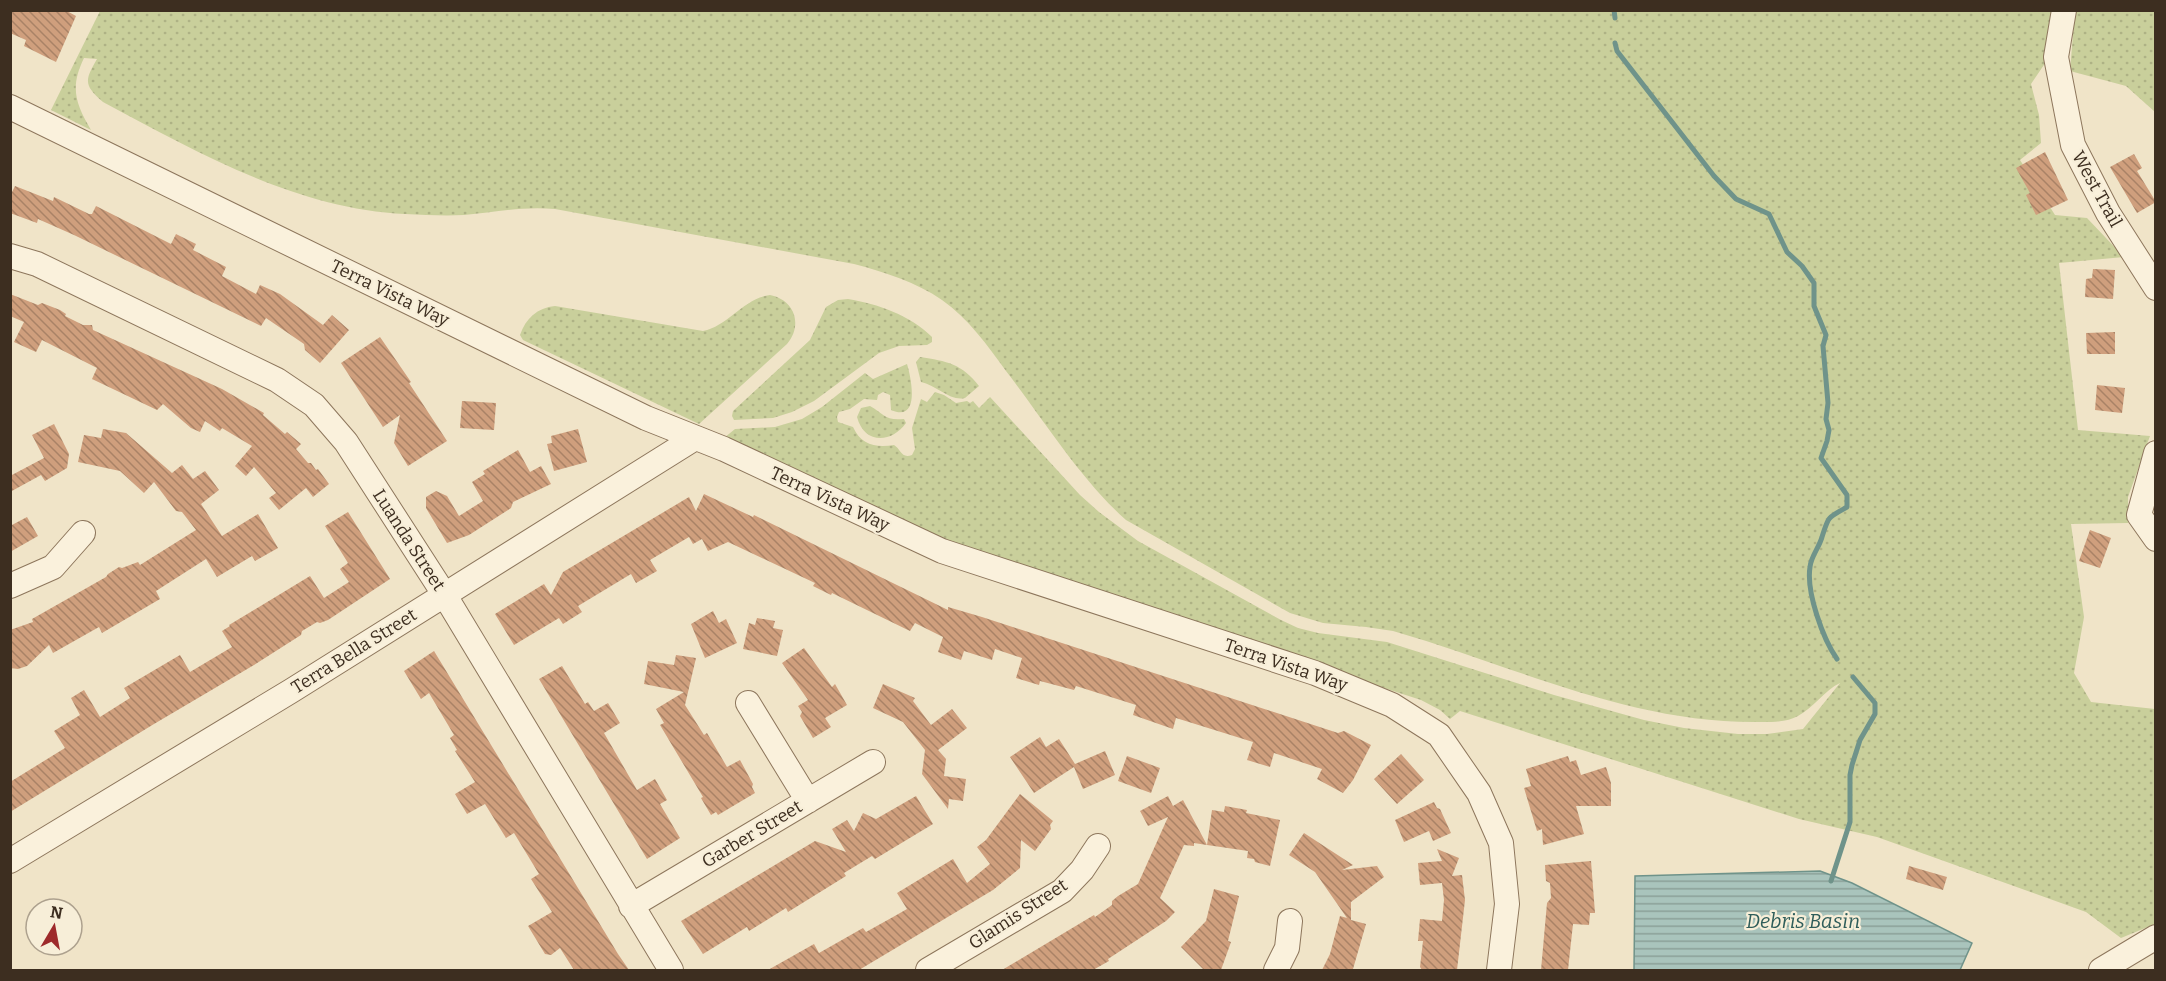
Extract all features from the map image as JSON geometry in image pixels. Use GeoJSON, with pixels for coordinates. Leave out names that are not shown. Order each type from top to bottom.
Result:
{"type":"FeatureCollection","features":[{"type":"Feature","properties":{"kind":"street","name":"West Trail"},"geometry":{"type":"LineString","coordinates":[[2064,10],[2056,57],[2073,145],[2108,213],[2156,288]]}},
{"type":"Feature","properties":{"kind":"street","name":"Terra Vista Way"},"geometry":{"type":"LineString","coordinates":[[10,107],[646,418],[724,449],[942,551],[1315,673],[1392,705],[1438,735],[1479,793],[1501,843],[1507,904],[1499,970]]}},
{"type":"Feature","properties":{"kind":"street","name":"Luanda Street"},"geometry":{"type":"LineString","coordinates":[[10,256],[38,264],[277,380],[314,405],[346,442],[444,594],[671,970]]}},
{"type":"Feature","properties":{"kind":"street","name":"Terra Bella Street"},"geometry":{"type":"LineString","coordinates":[[10,861],[291,691],[695,438]]}},
{"type":"Feature","properties":{"kind":"street"},"geometry":{"type":"LineString","coordinates":[[2156,453],[2139,515],[2156,539]]}},
{"type":"Feature","properties":{"kind":"street"},"geometry":{"type":"LineString","coordinates":[[10,586],[53,567],[83,534]]}},
{"type":"Feature","properties":{"kind":"street"},"geometry":{"type":"LineString","coordinates":[[748,702],[808,801]]}},
{"type":"Feature","properties":{"kind":"street","name":"Garber Street"},"geometry":{"type":"LineString","coordinates":[[632,906],[873,762]]}},
{"type":"Feature","properties":{"kind":"street","name":"Glamis Street"},"geometry":{"type":"LineString","coordinates":[[928,970],[1062,891],[1082,870],[1098,846]]}},
{"type":"Feature","properties":{"kind":"street"},"geometry":{"type":"LineString","coordinates":[[1276,970],[1287,948],[1290,921]]}},
{"type":"Feature","properties":{"kind":"street"},"geometry":{"type":"LineString","coordinates":[[2101,970],[2156,937]]}},
{"type":"Feature","properties":{"kind":"green space"},"geometry":{"type":"Polygon","coordinates":[[[100,11],[2059,11],[2052,53],[2031,84],[2039,115],[2041,143],[2020,160],[2055,215],[2087,218],[2124,257],[2059,263],[2078,430],[2150,436],[2128,497],[2128,523],[2071,524],[2084,617],[2074,673],[2091,702],[2155,709],[2155,924],[2121,938],[2086,912],[1877,837],[1799,819],[1460,711],[1450,719],[1440,710],[1421,700],[981,557],[724,438],[735,429],[775,427],[802,419],[822,407],[865,373],[873,379],[907,364],[912,397],[907,410],[900,412],[891,410],[890,395],[883,392],[878,395],[877,400],[864,399],[850,409],[839,412],[838,422],[853,427],[860,438],[870,444],[894,445],[903,455],[908,456],[912,455],[915,449],[912,428],[921,399],[927,402],[935,392],[956,403],[973,401],[979,408],[990,397],[1080,495],[1099,512],[1138,541],[1298,628],[1318,633],[1387,642],[1554,695],[1644,720],[1684,728],[1738,734],[1767,734],[1803,729],[1840,683],[1803,713],[1788,720],[1758,722],[1706,719],[1661,713],[1615,702],[1393,631],[1323,623],[1290,613],[1126,520],[1093,487],[977,333],[951,307],[922,288],[888,274],[854,264],[555,209],[532,208],[464,215],[427,215],[365,210],[325,201],[286,190],[248,175],[103,102],[92,91],[88,82],[88,77],[97,59],[84,58],[77,78],[76,95],[91,130],[51,110],[100,11]]]}},
{"type":"Feature","properties":{"kind":"green space"},"geometry":{"type":"Polygon","coordinates":[[[2075,11],[2155,11],[2155,112],[2126,86],[2070,71],[2075,11]]]}},
{"type":"Feature","properties":{"kind":"green space"},"geometry":{"type":"Polygon","coordinates":[[[770,295],[779,298],[791,308],[795,321],[792,337],[699,424],[523,340],[520,335],[525,324],[533,315],[555,306],[703,331],[720,324],[752,301],[770,295]]]}},
{"type":"Feature","properties":{"kind":"green space"},"geometry":{"type":"Polygon","coordinates":[[[848,299],[882,307],[914,322],[932,337],[932,342],[927,345],[899,346],[879,353],[814,401],[792,412],[773,418],[734,420],[733,411],[810,340],[826,307],[838,300],[848,299]]]}},
{"type":"Feature","properties":{"kind":"green space"},"geometry":{"type":"Polygon","coordinates":[[[920,357],[938,360],[960,368],[979,386],[965,398],[960,399],[921,382],[916,362],[920,357]]]}},
{"type":"Feature","properties":{"kind":"green space"},"geometry":{"type":"Polygon","coordinates":[[[870,406],[885,416],[904,419],[906,423],[893,435],[878,438],[872,436],[861,426],[857,417],[861,408],[870,406]]]}},
{"type":"Feature","properties":{"kind":"water","name":"Debris Basin"},"geometry":{"type":"Polygon","coordinates":[[[1820,871],[1852,883],[1972,943],[1960,970],[1634,970],[1635,876],[1820,871]]]}},
{"type":"Feature","properties":{"kind":"building"},"geometry":{"type":"Polygon","coordinates":[[[10,10],[65,10],[76,16],[56,62],[24,46],[26,40],[10,33],[10,10]]]}},
{"type":"Feature","properties":{"kind":"building"},"geometry":{"type":"Polygon","coordinates":[[[2045,152],[2068,200],[2036,215],[2026,195],[2030,193],[2016,168],[2045,152]]]}},
{"type":"Feature","properties":{"kind":"building"},"geometry":{"type":"Polygon","coordinates":[[[2134,154],[2142,168],[2137,171],[2156,202],[2137,213],[2110,167],[2134,154]]]}},
{"type":"Feature","properties":{"kind":"building"},"geometry":{"type":"Polygon","coordinates":[[[15,186],[53,201],[54,197],[89,214],[92,214],[96,206],[171,244],[176,234],[196,244],[193,250],[226,267],[222,276],[256,294],[260,285],[280,294],[323,325],[332,315],[349,330],[320,363],[305,350],[304,344],[266,318],[261,326],[74,235],[38,219],[37,223],[10,213],[10,196],[15,186]]]}},
{"type":"Feature","properties":{"kind":"building"},"geometry":{"type":"Polygon","coordinates":[[[2093,269],[2115,270],[2113,299],[2085,297],[2086,279],[2092,278],[2093,269]]]}},
{"type":"Feature","properties":{"kind":"building"},"geometry":{"type":"Polygon","coordinates":[[[10,294],[38,305],[42,303],[60,310],[66,314],[65,316],[83,325],[92,325],[93,330],[222,389],[264,413],[263,415],[285,434],[287,432],[301,444],[296,449],[308,463],[311,463],[316,470],[318,469],[329,484],[313,497],[306,488],[279,510],[269,498],[276,493],[254,467],[246,476],[235,466],[252,446],[222,428],[220,431],[205,421],[200,432],[191,428],[163,404],[157,410],[92,379],[97,368],[42,340],[36,352],[14,342],[24,322],[10,316],[10,294]]]}},
{"type":"Feature","properties":{"kind":"building"},"geometry":{"type":"Polygon","coordinates":[[[2115,332],[2115,354],[2087,354],[2086,333],[2115,332]]]}},
{"type":"Feature","properties":{"kind":"building"},"geometry":{"type":"Polygon","coordinates":[[[380,337],[447,441],[408,466],[394,443],[400,415],[383,427],[341,363],[380,337]]]}},
{"type":"Feature","properties":{"kind":"building"},"geometry":{"type":"Polygon","coordinates":[[[2097,385],[2125,388],[2122,413],[2095,410],[2097,385]]]}},
{"type":"Feature","properties":{"kind":"building"},"geometry":{"type":"Polygon","coordinates":[[[462,401],[496,403],[494,430],[460,428],[462,401]]]}},
{"type":"Feature","properties":{"kind":"building"},"geometry":{"type":"Polygon","coordinates":[[[54,424],[69,454],[67,468],[45,481],[41,475],[10,492],[10,476],[44,458],[32,435],[54,424]]]}},
{"type":"Feature","properties":{"kind":"building"},"geometry":{"type":"Polygon","coordinates":[[[103,429],[126,433],[172,473],[182,465],[193,479],[205,471],[219,490],[201,504],[222,536],[258,514],[278,548],[255,561],[252,556],[217,577],[206,559],[156,591],[160,599],[102,633],[99,627],[53,653],[49,645],[27,666],[18,669],[10,668],[10,630],[33,622],[32,619],[106,577],[119,567],[138,562],[140,565],[196,530],[182,512],[176,511],[154,482],[144,493],[120,471],[78,462],[84,435],[101,438],[103,429]]]}},
{"type":"Feature","properties":{"kind":"building"},"geometry":{"type":"Polygon","coordinates":[[[578,429],[587,462],[554,471],[547,444],[552,443],[551,436],[578,429]]]}},
{"type":"Feature","properties":{"kind":"building"},"geometry":{"type":"Polygon","coordinates":[[[518,450],[530,472],[541,466],[551,484],[513,502],[511,508],[469,535],[447,543],[426,508],[426,497],[436,491],[447,496],[459,516],[483,501],[472,482],[485,474],[483,471],[518,450]]]}},
{"type":"Feature","properties":{"kind":"building"},"geometry":{"type":"Polygon","coordinates":[[[704,494],[753,517],[754,515],[948,610],[948,607],[982,617],[1338,733],[1344,731],[1371,745],[1353,780],[1343,793],[1317,779],[1322,769],[1274,753],[1270,767],[1247,760],[1253,742],[1176,718],[1173,729],[1133,715],[1136,705],[1076,686],[1074,690],[1040,681],[1039,685],[1016,678],[1022,658],[995,649],[992,660],[964,651],[961,660],[938,652],[943,637],[915,623],[910,631],[832,593],[831,595],[813,586],[815,583],[728,542],[708,551],[702,539],[693,544],[689,537],[650,560],[657,571],[636,583],[631,574],[578,606],[582,612],[563,624],[559,618],[514,645],[495,614],[544,584],[551,595],[563,572],[689,497],[696,511],[704,494]]]}},
{"type":"Feature","properties":{"kind":"building"},"geometry":{"type":"Polygon","coordinates":[[[348,512],[390,579],[328,620],[317,622],[302,631],[301,635],[254,665],[10,812],[10,782],[65,748],[54,731],[80,715],[71,698],[84,690],[100,717],[130,698],[124,688],[180,655],[190,672],[232,647],[222,631],[310,576],[324,598],[349,582],[340,569],[348,563],[325,526],[348,512]]]}},
{"type":"Feature","properties":{"kind":"building"},"geometry":{"type":"Polygon","coordinates":[[[27,517],[38,536],[10,552],[10,526],[27,517]]]}},
{"type":"Feature","properties":{"kind":"building"},"geometry":{"type":"Polygon","coordinates":[[[2090,530],[2111,538],[2100,568],[2079,561],[2090,530]]]}},
{"type":"Feature","properties":{"kind":"building"},"geometry":{"type":"Polygon","coordinates":[[[713,611],[719,623],[726,619],[737,643],[705,658],[691,624],[713,611]]]}},
{"type":"Feature","properties":{"kind":"building"},"geometry":{"type":"Polygon","coordinates":[[[757,618],[775,621],[773,628],[783,630],[777,656],[743,649],[749,623],[755,625],[757,618]]]}},
{"type":"Feature","properties":{"kind":"building"},"geometry":{"type":"Polygon","coordinates":[[[804,648],[832,687],[835,684],[847,705],[825,718],[831,727],[813,738],[800,716],[802,712],[798,706],[808,700],[782,663],[804,648]]]}},
{"type":"Feature","properties":{"kind":"building"},"geometry":{"type":"Polygon","coordinates":[[[434,651],[629,970],[574,970],[560,948],[551,955],[545,954],[528,926],[552,912],[531,879],[539,874],[514,833],[506,838],[485,804],[467,814],[455,794],[475,782],[455,751],[457,750],[450,738],[454,735],[429,693],[421,699],[404,671],[434,651]]]}},
{"type":"Feature","properties":{"kind":"building"},"geometry":{"type":"Polygon","coordinates":[[[676,655],[696,658],[685,705],[704,735],[707,733],[727,767],[740,760],[753,784],[755,793],[718,815],[716,812],[711,815],[701,798],[703,797],[660,725],[664,723],[656,709],[684,692],[644,684],[648,661],[674,665],[676,655]]]}},
{"type":"Feature","properties":{"kind":"building"},"geometry":{"type":"Polygon","coordinates":[[[562,666],[585,704],[588,702],[594,711],[608,703],[620,723],[604,733],[637,790],[655,779],[667,800],[660,804],[680,838],[647,859],[539,679],[562,666]]]}},
{"type":"Feature","properties":{"kind":"building"},"geometry":{"type":"Polygon","coordinates":[[[883,684],[915,698],[913,701],[931,725],[952,709],[967,728],[938,750],[946,759],[944,776],[966,779],[963,801],[949,799],[948,809],[922,774],[925,750],[903,722],[873,708],[883,684]]]}},
{"type":"Feature","properties":{"kind":"building"},"geometry":{"type":"Polygon","coordinates":[[[1040,737],[1046,747],[1059,739],[1075,764],[1105,751],[1115,775],[1083,789],[1074,767],[1034,793],[1010,757],[1040,737]]]}},
{"type":"Feature","properties":{"kind":"building"},"geometry":{"type":"Polygon","coordinates":[[[1401,754],[1424,780],[1397,804],[1374,779],[1401,754]]]}},
{"type":"Feature","properties":{"kind":"building"},"geometry":{"type":"Polygon","coordinates":[[[1127,756],[1160,768],[1151,793],[1118,781],[1127,756]]]}},
{"type":"Feature","properties":{"kind":"building"},"geometry":{"type":"Polygon","coordinates":[[[1568,756],[1570,762],[1576,760],[1581,775],[1606,767],[1611,783],[1611,806],[1576,806],[1584,834],[1543,845],[1542,829],[1537,831],[1524,788],[1531,786],[1526,769],[1568,756]]]}},
{"type":"Feature","properties":{"kind":"building"},"geometry":{"type":"Polygon","coordinates":[[[1020,794],[1053,821],[1050,825],[1051,829],[1035,851],[1021,840],[1020,868],[993,890],[859,970],[768,970],[814,944],[819,953],[863,928],[866,932],[907,909],[897,893],[953,859],[967,883],[990,864],[977,847],[986,840],[1020,794]]]}},
{"type":"Feature","properties":{"kind":"building"},"geometry":{"type":"Polygon","coordinates":[[[916,796],[933,824],[875,859],[872,856],[844,873],[846,876],[788,912],[786,908],[749,931],[747,927],[703,954],[681,921],[815,841],[846,852],[832,829],[847,820],[854,831],[863,813],[876,819],[916,796]]]}},
{"type":"Feature","properties":{"kind":"building"},"geometry":{"type":"Polygon","coordinates":[[[1168,796],[1173,806],[1183,800],[1207,845],[1194,843],[1194,846],[1184,845],[1160,898],[1175,912],[1166,921],[1093,970],[1002,970],[1094,915],[1095,917],[1112,905],[1112,901],[1118,896],[1138,884],[1168,817],[1148,826],[1140,811],[1168,796]]]}},
{"type":"Feature","properties":{"kind":"building"},"geometry":{"type":"Polygon","coordinates":[[[1434,802],[1440,809],[1451,833],[1433,841],[1429,831],[1404,842],[1395,820],[1434,802]]]}},
{"type":"Feature","properties":{"kind":"building"},"geometry":{"type":"Polygon","coordinates":[[[1225,806],[1280,820],[1270,866],[1247,858],[1248,851],[1207,845],[1212,810],[1224,812],[1225,806]]]}},
{"type":"Feature","properties":{"kind":"building"},"geometry":{"type":"Polygon","coordinates":[[[1304,833],[1353,865],[1342,870],[1377,866],[1384,877],[1351,902],[1351,920],[1366,924],[1353,969],[1322,970],[1330,954],[1340,916],[1347,918],[1315,872],[1289,855],[1304,833]]]}},
{"type":"Feature","properties":{"kind":"building"},"geometry":{"type":"Polygon","coordinates":[[[1437,849],[1459,858],[1452,876],[1462,875],[1465,900],[1457,970],[1422,970],[1420,967],[1423,941],[1418,941],[1420,919],[1442,921],[1444,900],[1442,883],[1420,885],[1418,863],[1442,861],[1437,849]]]}},
{"type":"Feature","properties":{"kind":"building"},"geometry":{"type":"Polygon","coordinates":[[[1591,861],[1595,913],[1590,913],[1589,925],[1573,924],[1568,970],[1541,970],[1547,903],[1551,898],[1550,883],[1546,881],[1545,865],[1591,861]]]}},
{"type":"Feature","properties":{"kind":"building"},"geometry":{"type":"Polygon","coordinates":[[[1909,866],[1947,877],[1943,890],[1906,879],[1909,866]]]}},
{"type":"Feature","properties":{"kind":"building"},"geometry":{"type":"Polygon","coordinates":[[[1214,889],[1239,896],[1228,941],[1231,942],[1221,970],[1204,970],[1181,947],[1206,921],[1214,889]]]}},
{"type":"Feature","properties":{"kind":"waterway"},"geometry":{"type":"LineString","coordinates":[[1614,10],[1615,18]]}},
{"type":"Feature","properties":{"kind":"waterway"},"geometry":{"type":"LineString","coordinates":[[1615,43],[1617,51],[1714,176],[1736,199],[1769,214],[1787,252],[1802,266],[1814,283],[1814,306],[1826,335],[1823,346],[1828,403],[1826,419],[1829,430],[1821,458],[1847,495],[1847,507],[1827,521],[1812,559],[1809,577],[1817,615],[1826,640],[1837,659]]}},
{"type":"Feature","properties":{"kind":"waterway"},"geometry":{"type":"LineString","coordinates":[[1831,881],[1850,822],[1852,765],[1860,740],[1875,714],[1875,703],[1853,677]]}}]}
